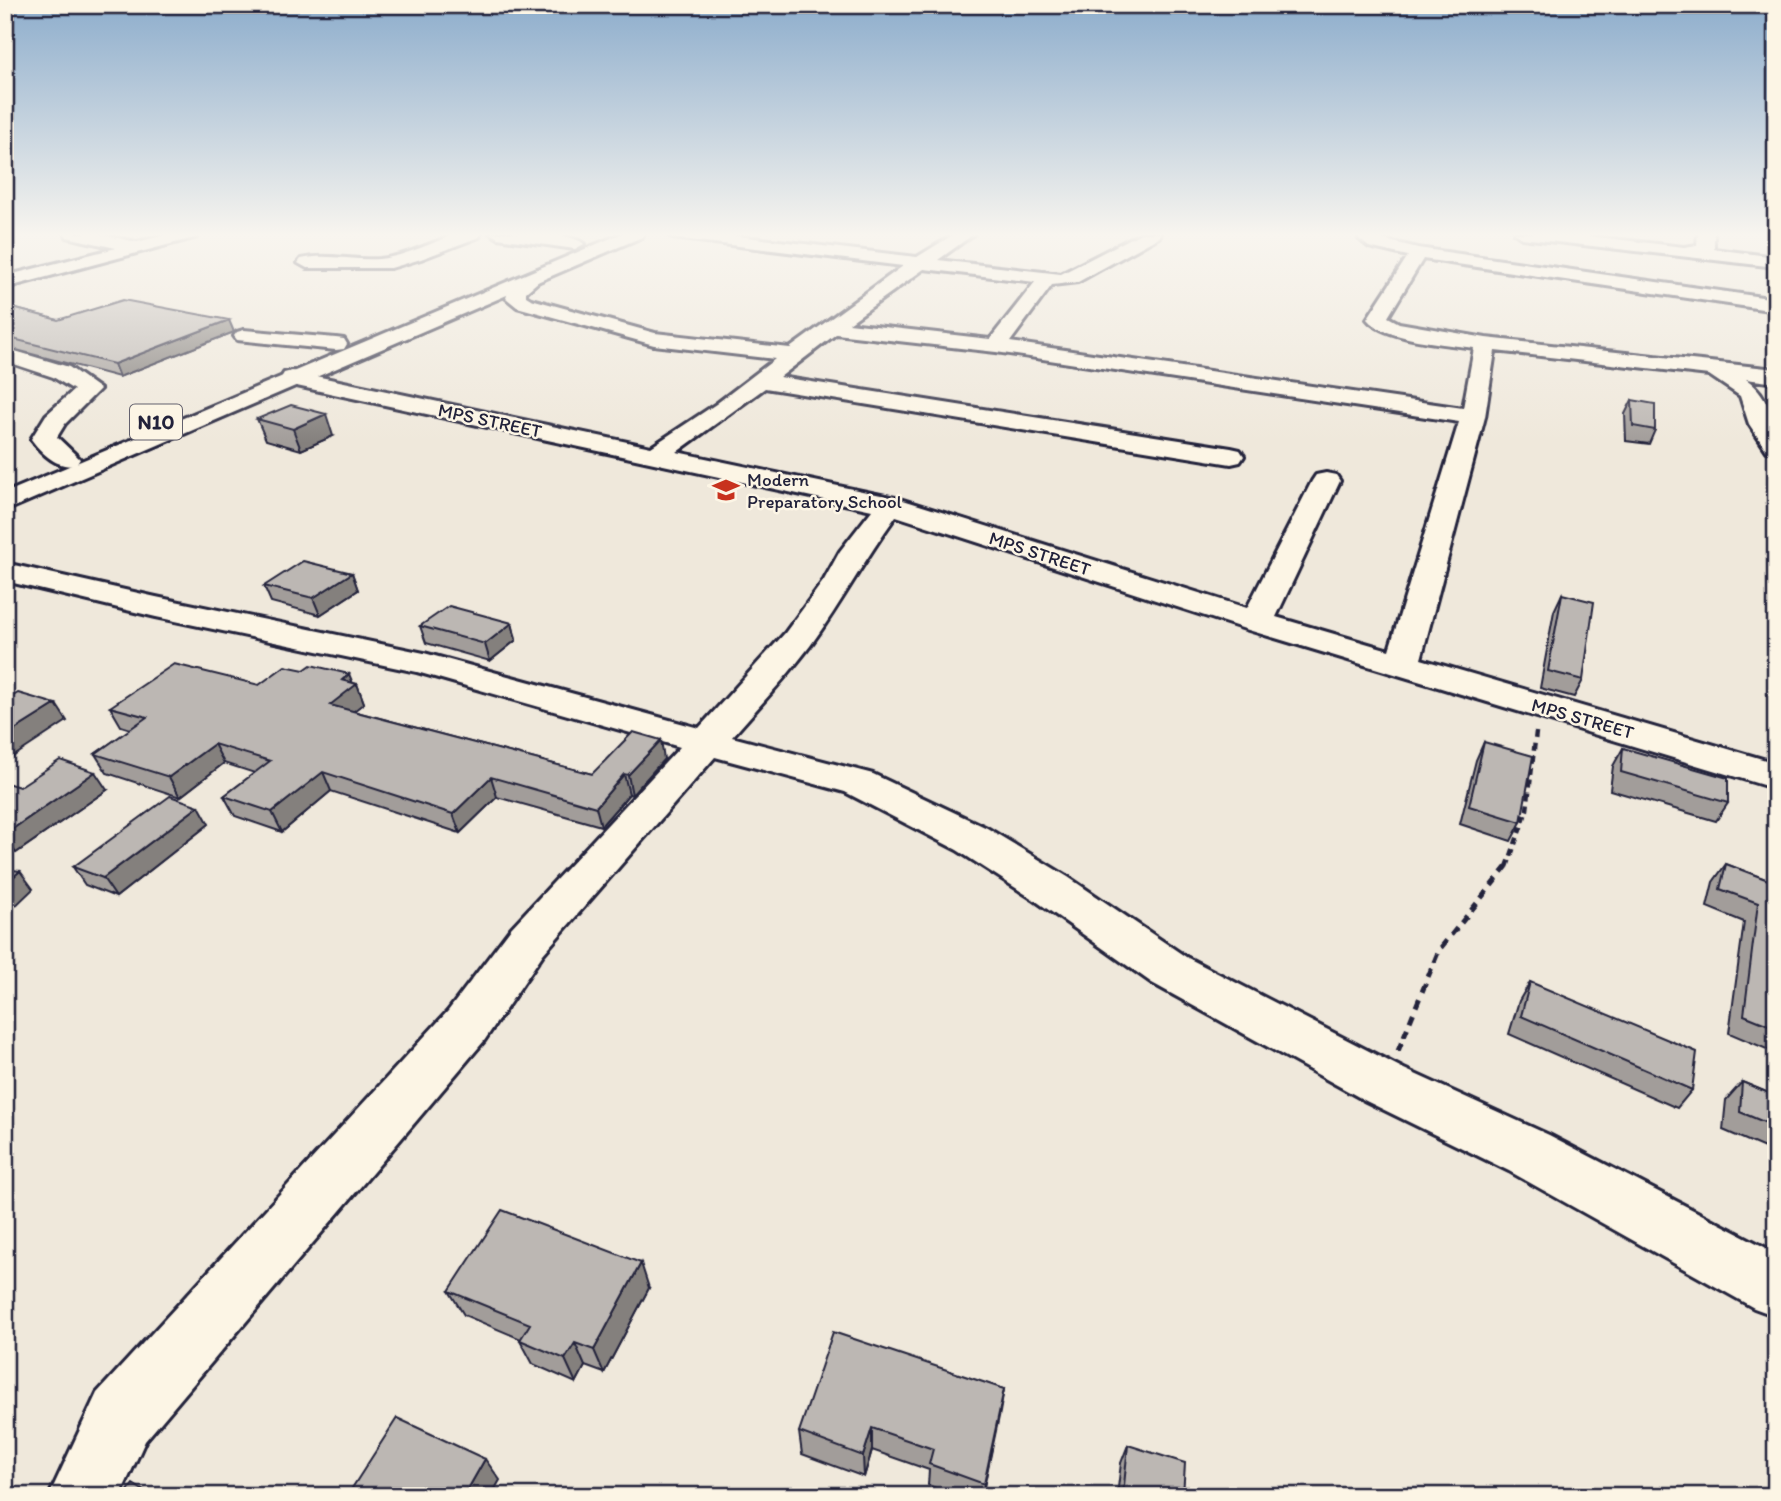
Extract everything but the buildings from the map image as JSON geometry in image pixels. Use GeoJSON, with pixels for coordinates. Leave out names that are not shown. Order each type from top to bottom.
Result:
{"type":"FeatureCollection","features":[{"type":"Feature","properties":{"kind":"main road","name":"N10"},"geometry":{"type":"LineString","coordinates":[[5,485],[434,303]]}},
{"type":"Feature","properties":{"kind":"main road","name":"N10"},"geometry":{"type":"LineString","coordinates":[[5,503],[469,303]]}},
{"type":"Feature","properties":{"kind":"main road"},"geometry":{"type":"LineString","coordinates":[[524,303],[626,333],[793,355]]}},
{"type":"Feature","properties":{"kind":"main road"},"geometry":{"type":"LineString","coordinates":[[656,455],[762,381],[864,303]]}},
{"type":"Feature","properties":{"kind":"main road"},"geometry":{"type":"LineString","coordinates":[[996,346],[1029,303]]}},
{"type":"Feature","properties":{"kind":"main road"},"geometry":{"type":"LineString","coordinates":[[1387,303],[1377,319],[1393,328],[1486,344],[1776,376]]}},
{"type":"Feature","properties":{"kind":"main road"},"geometry":{"type":"LineString","coordinates":[[831,327],[996,346],[1473,417]]}},
{"type":"Feature","properties":{"kind":"main road"},"geometry":{"type":"LineString","coordinates":[[244,337],[336,344]]}},
{"type":"Feature","properties":{"kind":"main road"},"geometry":{"type":"LineString","coordinates":[[1402,666],[1473,417],[1486,344]]}},
{"type":"Feature","properties":{"kind":"main road"},"geometry":{"type":"LineString","coordinates":[[5,354],[61,372],[88,389],[55,420],[44,439],[67,458]]}},
{"type":"Feature","properties":{"kind":"main road"},"geometry":{"type":"LineString","coordinates":[[1715,369],[1751,393],[1761,424],[1776,446]]}},
{"type":"Feature","properties":{"kind":"main road","name":"MPS STREET"},"geometry":{"type":"LineString","coordinates":[[292,378],[890,505],[1257,622],[1776,776]]}},
{"type":"Feature","properties":{"kind":"main road"},"geometry":{"type":"LineString","coordinates":[[762,381],[1231,457]]}},
{"type":"Feature","properties":{"kind":"main road"},"geometry":{"type":"LineString","coordinates":[[1257,622],[1326,481]]}},
{"type":"Feature","properties":{"kind":"main road"},"geometry":{"type":"LineString","coordinates":[[84,1496],[121,1417],[466,1026],[527,940],[797,640],[839,581],[851,557],[890,505]]}},
{"type":"Feature","properties":{"kind":"main road"},"geometry":{"type":"LineString","coordinates":[[5,572],[156,607],[424,663],[574,707],[859,783],[959,833],[1052,889],[1169,970],[1385,1085],[1529,1153],[1776,1286]]}},
{"type":"Feature","properties":{"kind":"path"},"geometry":{"type":"LineString","coordinates":[[1385,1085],[1439,950],[1506,870],[1527,810],[1539,705]]}},
{"type":"Feature","properties":{"kind":"place","name":"Modern Preparatory School"},"geometry":{"type":"Point","coordinates":[726,490]}}]}
